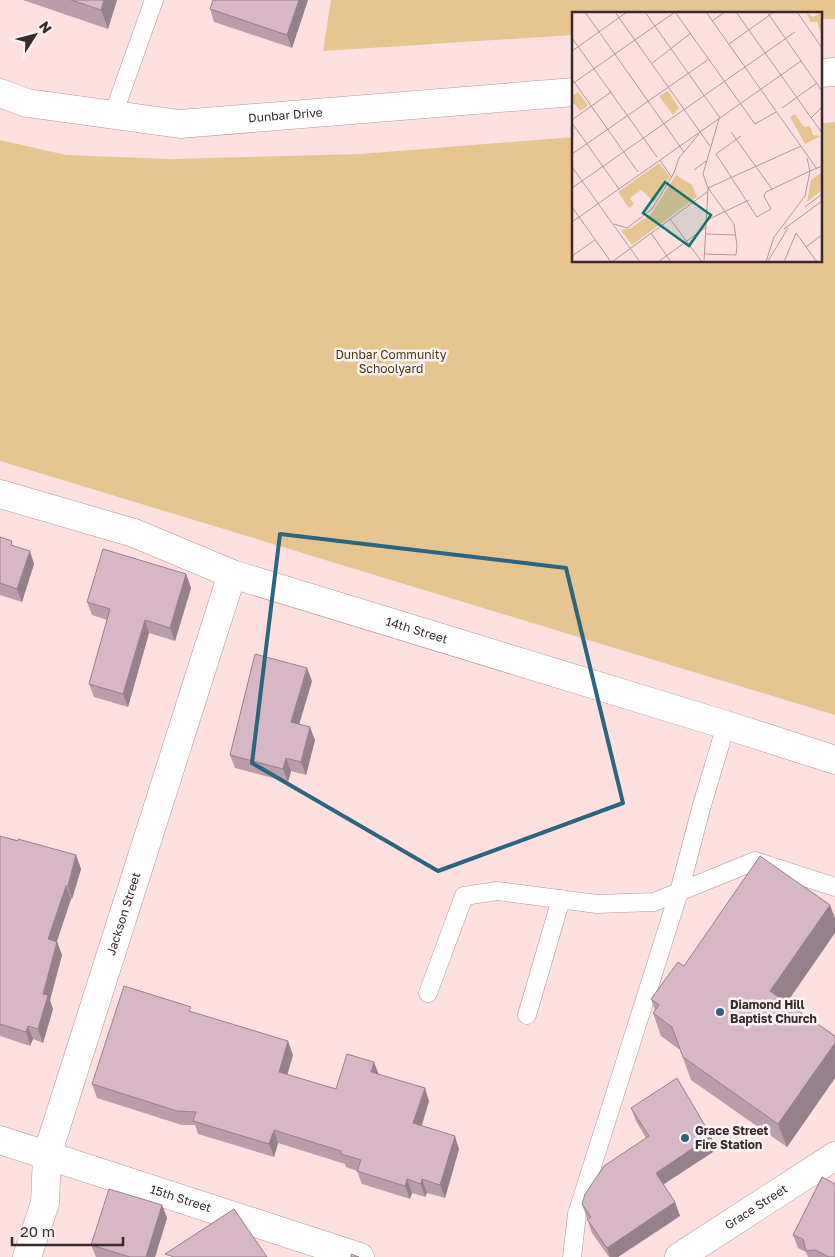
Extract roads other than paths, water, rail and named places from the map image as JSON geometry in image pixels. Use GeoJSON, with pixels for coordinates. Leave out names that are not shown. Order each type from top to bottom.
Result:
{"type":"FeatureCollection","features":[{"type":"Feature","properties":{"kind":"street"},"geometry":{"type":"LineString","coordinates":[[822,73],[835,72]]}},
{"type":"Feature","properties":{"kind":"street","name":"Dunbar Drive"},"geometry":{"type":"LineString","coordinates":[[0,93],[27,103],[180,124],[572,92]]}},
{"type":"Feature","properties":{"kind":"street","name":"14th Street"},"geometry":{"type":"LineString","coordinates":[[0,494],[134,533],[232,574],[835,760]]}},
{"type":"Feature","properties":{"kind":"street","name":"Jackson Street"},"geometry":{"type":"LineString","coordinates":[[27,1257],[45,1203],[47,1156],[232,574]]}},
{"type":"Feature","properties":{"kind":"street","name":"15th Street"},"geometry":{"type":"LineString","coordinates":[[0,1140],[360,1257]]}},
{"type":"Feature","properties":{"kind":"street","name":"Grace Street"},"geometry":{"type":"LineString","coordinates":[[692,1254],[835,1156]]}},
{"type":"Feature","properties":{"kind":"lane"},"geometry":{"type":"LineString","coordinates":[[113,115],[154,0]]}},
{"type":"Feature","properties":{"kind":"lane"},"geometry":{"type":"LineString","coordinates":[[572,1257],[577,1214],[679,892],[726,725]]}},
{"type":"Feature","properties":{"kind":"lane"},"geometry":{"type":"LineString","coordinates":[[428,993],[464,896],[497,891],[598,904],[654,902],[755,861],[835,887]]}},
{"type":"Feature","properties":{"kind":"lane"},"geometry":{"type":"LineString","coordinates":[[527,1014],[561,900]]}},
{"type":"Feature","properties":{"kind":"place","name":"Diamond Hill Baptist Church"},"geometry":{"type":"Point","coordinates":[720,1012]}},
{"type":"Feature","properties":{"kind":"place","name":"Grace Street Fire Station"},"geometry":{"type":"Point","coordinates":[685,1138]}},
{"type":"Feature","properties":{"kind":"park label","name":"Dunbar Community Schoolyard"},"geometry":{"type":"Point","coordinates":[391,362]}}]}
